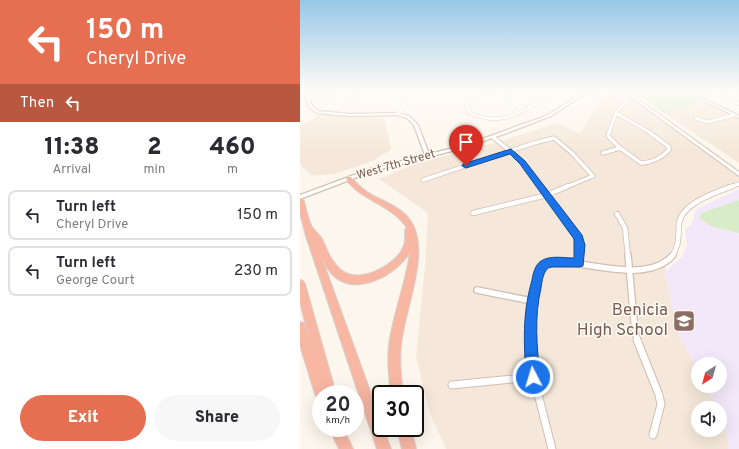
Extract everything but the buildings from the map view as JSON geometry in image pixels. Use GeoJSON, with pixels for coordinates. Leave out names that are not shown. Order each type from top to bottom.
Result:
{"type":"FeatureCollection","features":[{"type":"Feature","properties":{"kind":"highway"},"geometry":{"type":"LineString","coordinates":[[349,179],[353,186],[395,210],[412,227],[415,236],[416,246],[395,344],[394,367],[396,385]]}},
{"type":"Feature","properties":{"kind":"highway"},"geometry":{"type":"LineString","coordinates":[[301,204],[310,229],[310,236],[384,449]]}},
{"type":"Feature","properties":{"kind":"highway"},"geometry":{"type":"LineString","coordinates":[[310,229],[315,234],[323,252],[337,273],[345,278],[355,279],[365,278],[383,272],[395,265],[403,257],[410,242],[408,224]]}},
{"type":"Feature","properties":{"kind":"highway"},"geometry":{"type":"LineString","coordinates":[[300,284],[328,385]]}},
{"type":"Feature","properties":{"kind":"highway"},"geometry":{"type":"LineString","coordinates":[[300,327],[318,385]]}},
{"type":"Feature","properties":{"kind":"highway"},"geometry":{"type":"LineString","coordinates":[[340,437],[346,449]]}},
{"type":"Feature","properties":{"kind":"highway"},"geometry":{"type":"LineString","coordinates":[[343,437],[346,449]]}},
{"type":"Feature","properties":{"kind":"highway"},"geometry":{"type":"LineString","coordinates":[[406,437],[409,449]]}},
{"type":"Feature","properties":{"kind":"main road"},"geometry":{"type":"LineString","coordinates":[[651,110],[739,174]]}},
{"type":"Feature","properties":{"kind":"main road"},"geometry":{"type":"LineString","coordinates":[[657,110],[739,170]]}},
{"type":"Feature","properties":{"kind":"street"},"geometry":{"type":"LineString","coordinates":[[316,110],[322,113],[349,115],[398,114],[408,117],[416,125],[427,156]]}},
{"type":"Feature","properties":{"kind":"street"},"geometry":{"type":"LineString","coordinates":[[398,114],[401,110]]}},
{"type":"Feature","properties":{"kind":"street"},"geometry":{"type":"LineString","coordinates":[[468,110],[478,117],[488,119],[498,118],[526,110]]}},
{"type":"Feature","properties":{"kind":"street"},"geometry":{"type":"LineString","coordinates":[[514,110],[517,113]]}},
{"type":"Feature","properties":{"kind":"street","name":"West 7th Street"},"geometry":{"type":"LineString","coordinates":[[300,198],[383,167],[459,148],[493,137],[543,119],[556,110]]}},
{"type":"Feature","properties":{"kind":"street"},"geometry":{"type":"LineString","coordinates":[[616,113],[630,122],[655,134],[669,147],[669,150],[665,155],[644,164],[636,161],[608,136],[609,130],[616,113],[618,110]]}},
{"type":"Feature","properties":{"kind":"street"},"geometry":{"type":"LineString","coordinates":[[724,110],[739,118]]}},
{"type":"Feature","properties":{"kind":"street"},"geometry":{"type":"LineString","coordinates":[[695,118],[708,122],[734,115]]}},
{"type":"Feature","properties":{"kind":"street"},"geometry":{"type":"LineString","coordinates":[[493,137],[523,162],[578,238],[580,245],[579,263]]}},
{"type":"Feature","properties":{"kind":"street"},"geometry":{"type":"LineString","coordinates":[[423,180],[534,143],[554,138],[572,153],[593,176],[547,195],[473,212]]}},
{"type":"Feature","properties":{"kind":"street"},"geometry":{"type":"LineString","coordinates":[[603,153],[620,148]]}},
{"type":"Feature","properties":{"kind":"street"},"geometry":{"type":"LineString","coordinates":[[552,449],[533,377],[529,335],[532,301],[541,268],[545,264],[562,262],[630,270],[646,270],[654,268],[665,262],[678,246],[680,221],[685,211],[704,199],[739,184]]}},
{"type":"Feature","properties":{"kind":"street"},"geometry":{"type":"LineString","coordinates":[[617,214],[625,228],[635,332],[639,347],[659,395],[661,404],[653,435]]}},
{"type":"Feature","properties":{"kind":"street"},"geometry":{"type":"LineString","coordinates":[[477,290],[532,301]]}},
{"type":"Feature","properties":{"kind":"street"},"geometry":{"type":"LineString","coordinates":[[452,385],[533,377]]}},
{"type":"Feature","properties":{"kind":"shaded area"},"geometry":{"type":"Polygon","coordinates":[[[594,110],[647,110],[739,175],[739,183],[694,202],[683,209],[677,221],[676,243],[667,256],[665,272],[678,333],[691,358],[691,393],[710,393],[714,401],[691,401],[691,437],[727,437],[729,444],[728,449],[446,449],[430,414],[416,356],[425,267],[428,213],[379,179],[412,165],[497,142],[558,123],[580,134],[594,110]]]}},
{"type":"Feature","properties":{"kind":"shaded area"},"geometry":{"type":"Polygon","coordinates":[[[674,110],[721,110],[739,119],[739,163],[664,113],[674,110]]]}},
{"type":"Feature","properties":{"kind":"shaded area"},"geometry":{"type":"Polygon","coordinates":[[[321,114],[345,116],[384,116],[391,149],[373,161],[335,174],[312,176],[300,165],[300,127],[321,114]]]}},
{"type":"Feature","properties":{"kind":"shaded area"},"geometry":{"type":"Polygon","coordinates":[[[739,189],[739,449],[728,449],[727,401],[714,401],[710,393],[727,393],[727,357],[691,358],[678,333],[665,272],[682,257],[687,246],[685,230],[691,226],[696,209],[739,189]]]}},
{"type":"Feature","properties":{"kind":"green space"},"geometry":{"type":"Polygon","coordinates":[[[660,110],[674,110],[664,113],[660,110]]]}},
{"type":"Feature","properties":{"kind":"green space"},"geometry":{"type":"Polygon","coordinates":[[[739,200],[739,233],[711,226],[699,218],[701,213],[739,200]]]}},
{"type":"Feature","properties":{"kind":"place","name":"Benicia High School"},"geometry":{"type":"Point","coordinates":[684,321]}},
{"type":"Feature","properties":{"kind":"route"},"geometry":{"type":"LineString","coordinates":[[466,166],[511,151],[530,171],[576,233],[578,238],[580,245],[579,263],[552,262],[545,264],[541,268],[532,301],[529,335],[533,377]]}}]}
